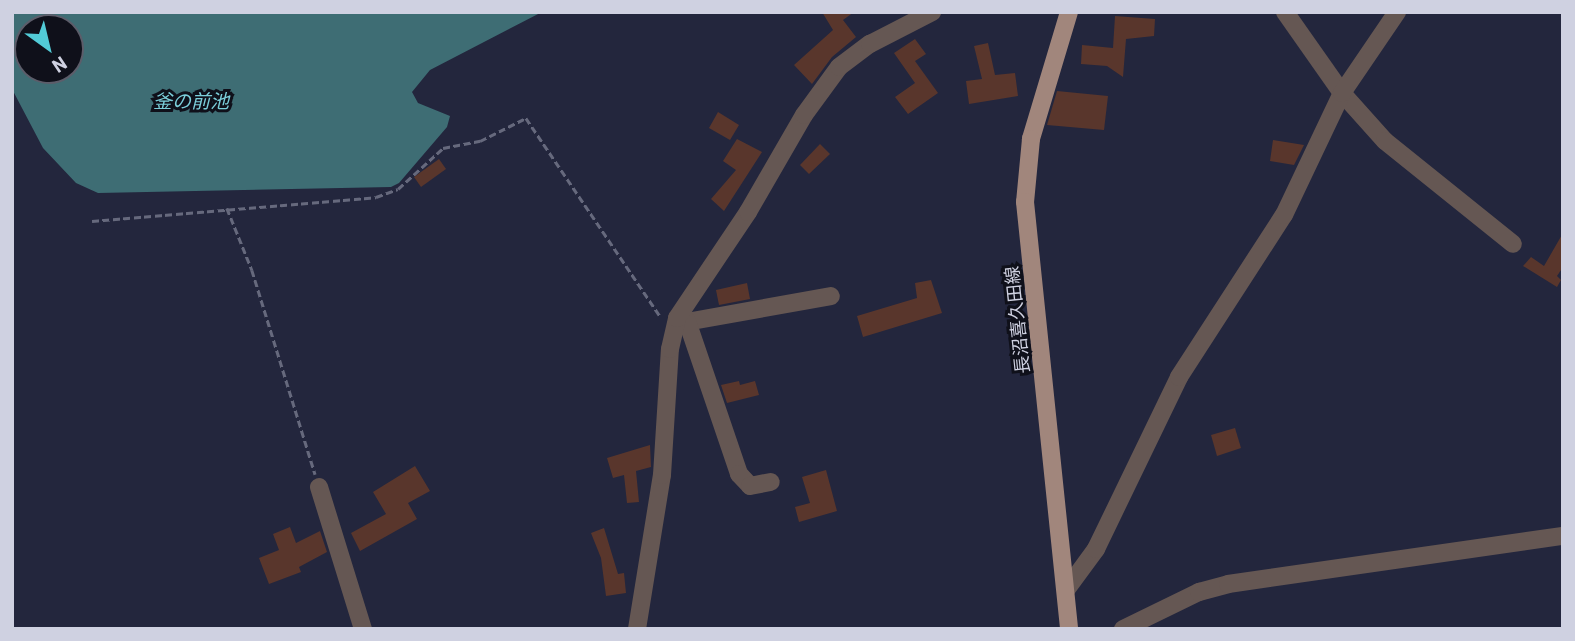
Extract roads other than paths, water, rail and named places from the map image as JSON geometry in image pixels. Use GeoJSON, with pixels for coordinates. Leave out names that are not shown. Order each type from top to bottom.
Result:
{"type":"FeatureCollection","features":[{"type":"Feature","properties":{"kind":"main road","name":"長沼喜久田線"},"geometry":{"type":"LineString","coordinates":[[1069,12],[1031,139],[1026,202],[1069,629]]}},
{"type":"Feature","properties":{"kind":"street"},"geometry":{"type":"LineString","coordinates":[[637,629],[667,439],[679,322],[748,212],[804,115],[839,67],[870,44],[932,12]]}},
{"type":"Feature","properties":{"kind":"street"},"geometry":{"type":"LineString","coordinates":[[1285,12],[1342,93],[1385,141],[1513,244]]}},
{"type":"Feature","properties":{"kind":"street"},"geometry":{"type":"LineString","coordinates":[[1066,590],[1096,550],[1180,377],[1284,215],[1342,93],[1397,12]]}},
{"type":"Feature","properties":{"kind":"street"},"geometry":{"type":"LineString","coordinates":[[679,322],[831,296]]}},
{"type":"Feature","properties":{"kind":"street"},"geometry":{"type":"LineString","coordinates":[[679,322],[739,474],[750,486],[771,482]]}},
{"type":"Feature","properties":{"kind":"street"},"geometry":{"type":"LineString","coordinates":[[319,487],[363,629]]}},
{"type":"Feature","properties":{"kind":"street"},"geometry":{"type":"LineString","coordinates":[[1123,629],[1199,592],[1228,584],[1563,536]]}},
{"type":"Feature","properties":{"kind":"water","name":"釜の前池"},"geometry":{"type":"Polygon","coordinates":[[[12,12],[542,12],[430,70],[412,92],[418,103],[450,116],[447,127],[399,183],[391,187],[98,193],[76,183],[43,148],[12,89],[12,12]]]}}]}
